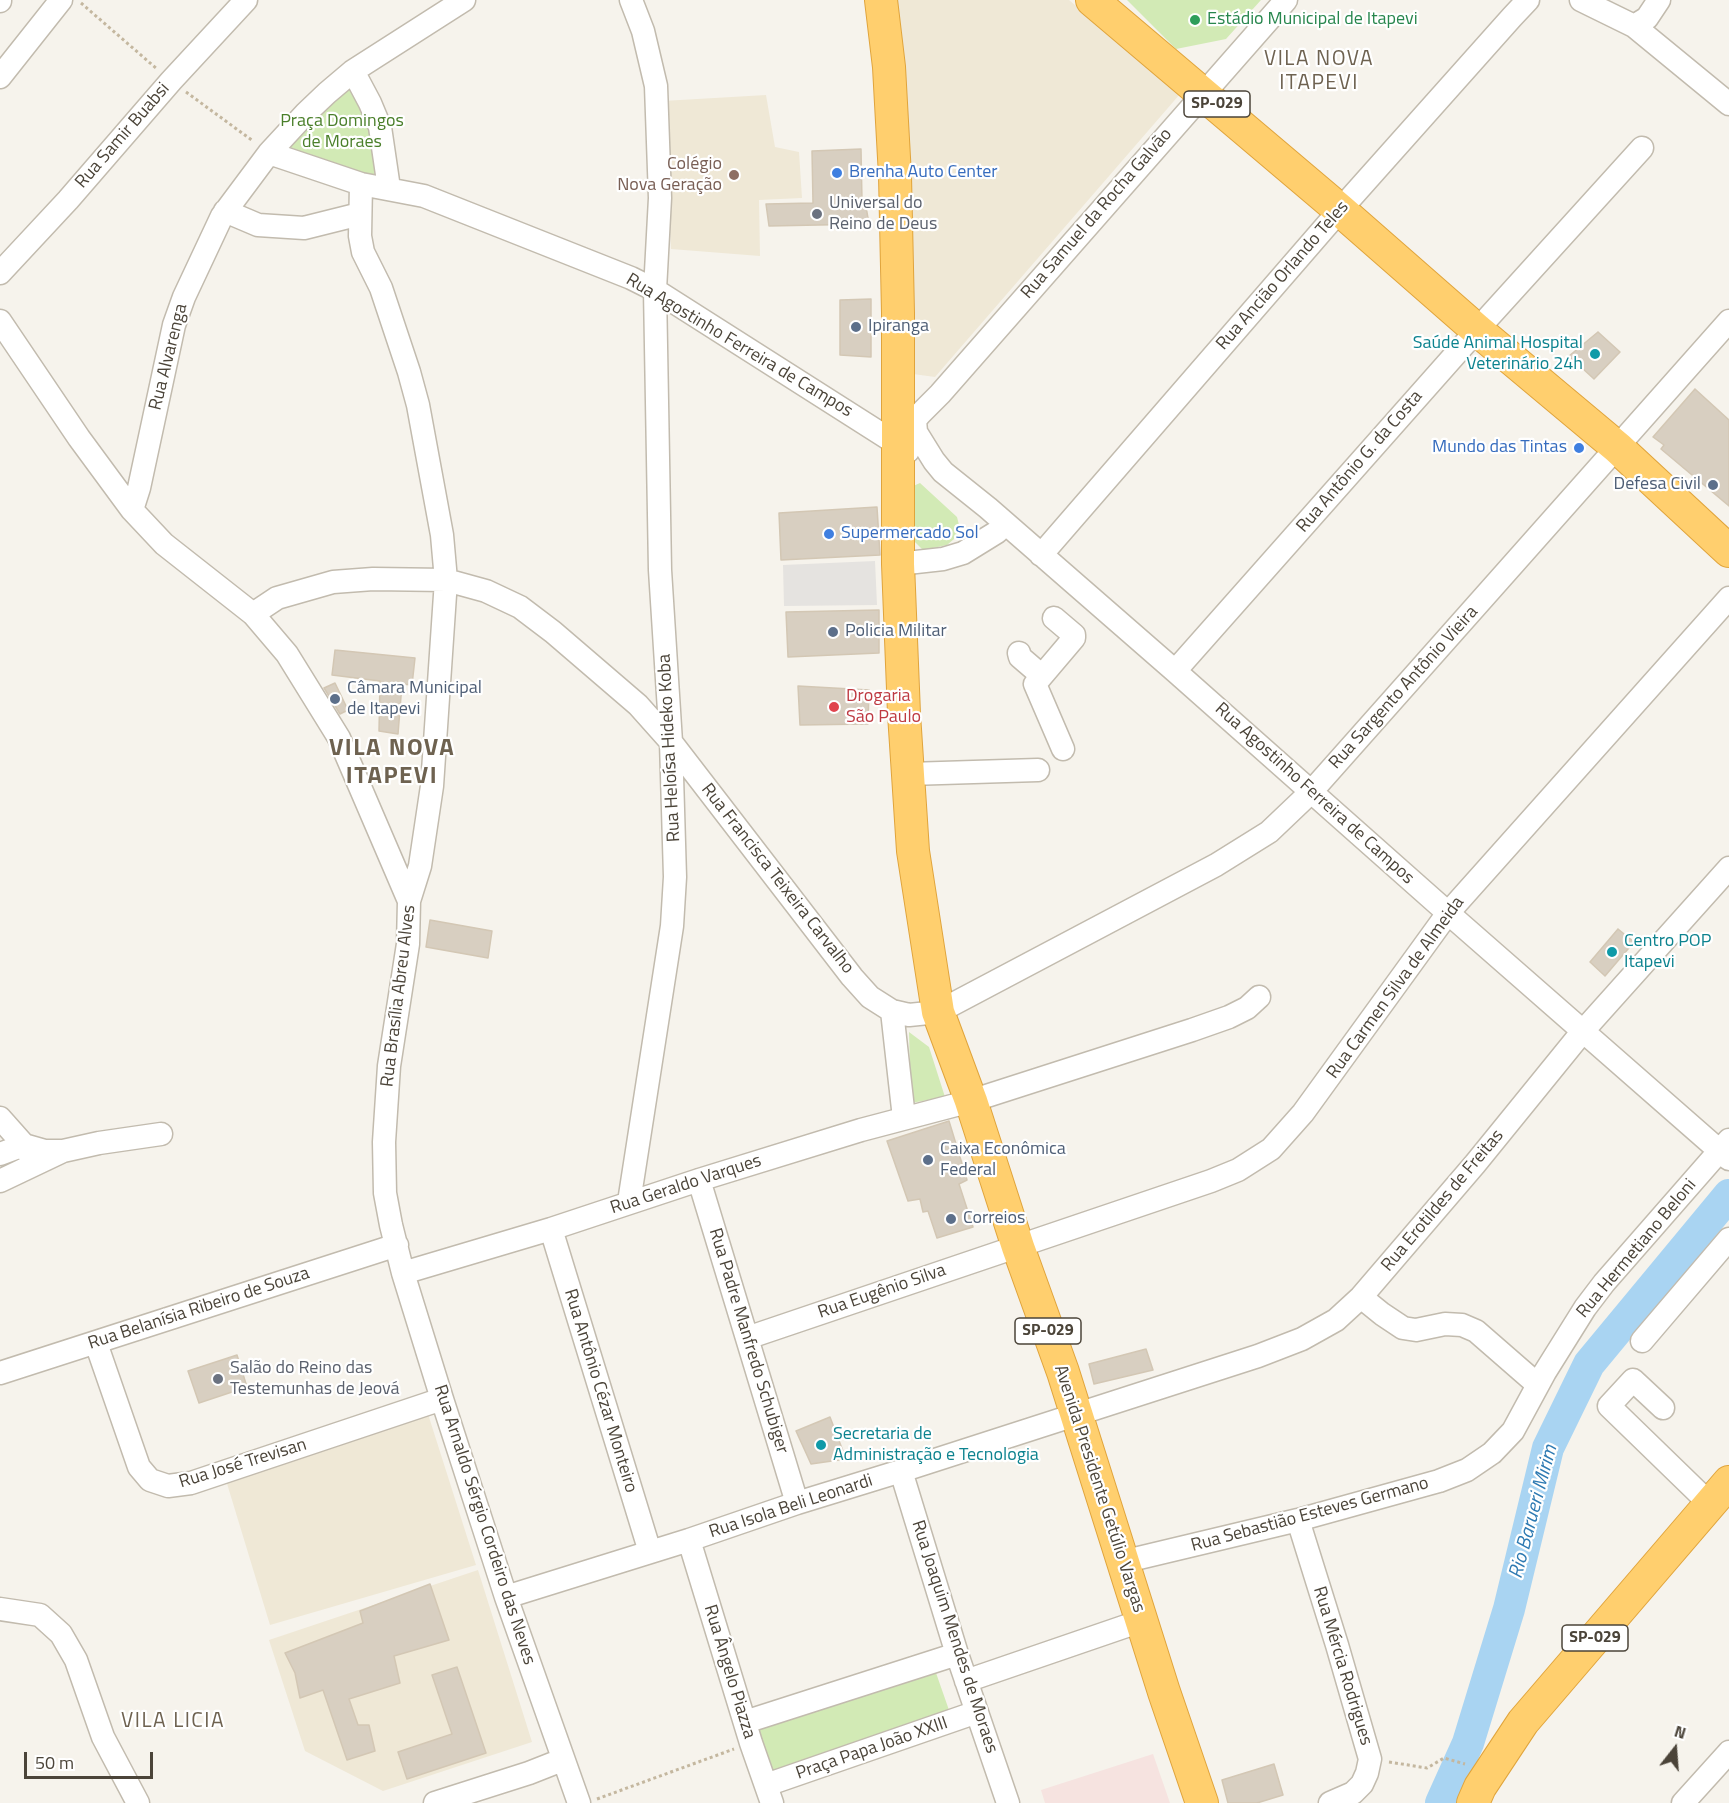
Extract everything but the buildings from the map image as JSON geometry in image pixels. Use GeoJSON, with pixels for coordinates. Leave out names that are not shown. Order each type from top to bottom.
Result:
{"type":"FeatureCollection","features":[{"type":"Feature","properties":{"kind":"highway","name":"Avenida Presidente Getúlio Vargas"},"geometry":{"type":"LineString","coordinates":[[881,0],[889,67],[907,438],[898,564],[904,714],[913,851],[938,1012],[1063,1372],[1141,1621],[1202,1803]]}},
{"type":"Feature","properties":{"kind":"highway","name":"SP-029"},"geometry":{"type":"LineString","coordinates":[[1092,0],[1198,88],[1477,330],[1618,447],[1729,551]]}},
{"type":"Feature","properties":{"kind":"highway","name":"SP-029"},"geometry":{"type":"LineString","coordinates":[[1476,1790],[1523,1722],[1720,1493]]}},
{"type":"Feature","properties":{"kind":"street"},"geometry":{"type":"LineString","coordinates":[[0,77],[61,0]]}},
{"type":"Feature","properties":{"kind":"street","name":"Rua Samir Buabsi"},"geometry":{"type":"LineString","coordinates":[[0,273],[246,0]]}},
{"type":"Feature","properties":{"kind":"street","name":"Rua Alvarenga"},"geometry":{"type":"LineString","coordinates":[[132,510],[139,488],[174,325],[193,276],[222,216],[269,153],[306,113],[353,71],[464,0]]}},
{"type":"Feature","properties":{"kind":"street","name":"Rua Heloísa Hideko Koba"},"geometry":{"type":"LineString","coordinates":[[629,1202],[672,926],[675,877],[671,742],[660,570],[655,290],[660,198],[656,86],[643,31],[631,0]]}},
{"type":"Feature","properties":{"kind":"street","name":"Rua Samuel da Rocha Galvão"},"geometry":{"type":"LineString","coordinates":[[907,438],[915,420],[940,394],[1271,0]]}},
{"type":"Feature","properties":{"kind":"street","name":"Rua Samuel da Rocha Galvão"},"geometry":{"type":"LineString","coordinates":[[1198,88],[1286,0]]}},
{"type":"Feature","properties":{"kind":"street","name":"Rua Ancião Orlando Teles"},"geometry":{"type":"LineString","coordinates":[[1041,555],[1340,210],[1528,0]]}},
{"type":"Feature","properties":{"kind":"street"},"geometry":{"type":"LineString","coordinates":[[1581,0],[1634,26],[1729,104]]}},
{"type":"Feature","properties":{"kind":"street"},"geometry":{"type":"LineString","coordinates":[[1634,26],[1647,18],[1659,0]]}},
{"type":"Feature","properties":{"kind":"street"},"geometry":{"type":"LineString","coordinates":[[353,71],[380,127],[389,189]]}},
{"type":"Feature","properties":{"kind":"street","name":"Rua Antônio G. da Costa"},"geometry":{"type":"LineString","coordinates":[[1175,671],[1477,330],[1642,148]]}},
{"type":"Feature","properties":{"kind":"street","name":"Rua Agostinho Ferreira de Campos"},"geometry":{"type":"LineString","coordinates":[[269,153],[361,184],[424,196],[632,278],[907,438],[931,467],[943,472],[1005,523],[1583,1031],[1726,1150]]}},
{"type":"Feature","properties":{"kind":"street","name":"Rua Brasília Abreu Alves"},"geometry":{"type":"LineString","coordinates":[[361,184],[360,236],[363,252],[381,288],[418,405],[442,534],[446,580],[432,786],[420,866],[409,902],[409,933],[389,1066],[384,1142],[385,1193],[397,1245]]}},
{"type":"Feature","properties":{"kind":"street"},"geometry":{"type":"LineString","coordinates":[[225,212],[258,225],[304,228],[360,214]]}},
{"type":"Feature","properties":{"kind":"street"},"geometry":{"type":"LineString","coordinates":[[0,321],[132,510],[164,544],[253,614],[287,654],[339,738],[409,902]]}},
{"type":"Feature","properties":{"kind":"street","name":"Rua Sargento Antônio Vieira"},"geometry":{"type":"LineString","coordinates":[[938,1012],[1103,926],[1269,832],[1311,792],[1729,321]]}},
{"type":"Feature","properties":{"kind":"street"},"geometry":{"type":"LineString","coordinates":[[898,564],[943,559],[963,553],[997,532],[1005,523]]}},
{"type":"Feature","properties":{"kind":"street","name":"Rua Francisca Teixeira Carvalho"},"geometry":{"type":"LineString","coordinates":[[253,614],[277,598],[333,582],[373,579],[446,580],[486,591],[520,608],[553,632],[638,705],[671,742],[852,977],[870,997],[892,1011],[909,1015],[938,1012]]}},
{"type":"Feature","properties":{"kind":"street","name":"Rua Carmen Silva de Almeida"},"geometry":{"type":"LineString","coordinates":[[1018,1247],[1211,1181],[1238,1170],[1271,1149],[1310,1105],[1448,913],[1729,598]]}},
{"type":"Feature","properties":{"kind":"street"},"geometry":{"type":"LineString","coordinates":[[1054,618],[1074,635],[1074,638],[1035,684],[1063,749]]}},
{"type":"Feature","properties":{"kind":"street"},"geometry":{"type":"LineString","coordinates":[[1019,653],[1020,657],[1041,675]]}},
{"type":"Feature","properties":{"kind":"street"},"geometry":{"type":"LineString","coordinates":[[909,774],[1038,770]]}},
{"type":"Feature","properties":{"kind":"street","name":"Rua Erotildes de Freitas"},"geometry":{"type":"LineString","coordinates":[[1075,1415],[1302,1340],[1336,1320],[1361,1297],[1475,1164],[1583,1031],[1729,868]]}},
{"type":"Feature","properties":{"kind":"street","name":"Rua Geraldo Varques"},"geometry":{"type":"LineString","coordinates":[[403,1273],[551,1229],[699,1180],[904,1118],[970,1101],[1229,1017],[1247,1008],[1259,997]]}},
{"type":"Feature","properties":{"kind":"street"},"geometry":{"type":"LineString","coordinates":[[892,1011],[904,1118]]}},
{"type":"Feature","properties":{"kind":"street"},"geometry":{"type":"LineString","coordinates":[[0,1118],[24,1145],[36,1166]]}},
{"type":"Feature","properties":{"kind":"street"},"geometry":{"type":"LineString","coordinates":[[0,1181],[63,1152],[99,1143],[161,1134]]}},
{"type":"Feature","properties":{"kind":"street"},"geometry":{"type":"LineString","coordinates":[[0,1154],[24,1145],[45,1151],[63,1152]]}},
{"type":"Feature","properties":{"kind":"street","name":"Rua Hermetiano Beloni"},"geometry":{"type":"LineString","coordinates":[[1492,1453],[1513,1431],[1570,1331],[1591,1300],[1726,1150]]}},
{"type":"Feature","properties":{"kind":"street","name":"Rua Padre Manfredo Schubiger"},"geometry":{"type":"LineString","coordinates":[[699,1180],[797,1503]]}},
{"type":"Feature","properties":{"kind":"street","name":"Rua Antônio Cézar Monteiro"},"geometry":{"type":"LineString","coordinates":[[551,1229],[650,1552]]}},
{"type":"Feature","properties":{"kind":"street"},"geometry":{"type":"LineString","coordinates":[[1642,1341],[1729,1239]]}},
{"type":"Feature","properties":{"kind":"street","name":"Rua Arnaldo Sérgio Cordeiro das Neves"},"geometry":{"type":"LineString","coordinates":[[397,1245],[403,1273],[442,1399],[506,1597],[562,1760],[588,1801]]}},
{"type":"Feature","properties":{"kind":"street","name":"Rua Belanísia Ribeiro de Souza"},"geometry":{"type":"LineString","coordinates":[[0,1373],[397,1245]]}},
{"type":"Feature","properties":{"kind":"street","name":"Rua Eugênio Silva"},"geometry":{"type":"LineString","coordinates":[[747,1338],[1018,1247]]}},
{"type":"Feature","properties":{"kind":"street"},"geometry":{"type":"LineString","coordinates":[[1361,1297],[1403,1328],[1416,1330],[1445,1324],[1462,1325],[1476,1331],[1538,1385]]}},
{"type":"Feature","properties":{"kind":"street","name":"Rua José Trevisan"},"geometry":{"type":"LineString","coordinates":[[96,1343],[139,1467],[150,1480],[168,1486],[191,1483],[442,1399]]}},
{"type":"Feature","properties":{"kind":"street"},"geometry":{"type":"LineString","coordinates":[[1663,1408],[1633,1380],[1609,1406],[1720,1493]]}},
{"type":"Feature","properties":{"kind":"street","name":"Rua Isola Beli Leonardi"},"geometry":{"type":"LineString","coordinates":[[506,1597],[1075,1415]]}},
{"type":"Feature","properties":{"kind":"street","name":"Rua Sebastião Esteves Germano"},"geometry":{"type":"LineString","coordinates":[[1122,1562],[1298,1520],[1439,1481],[1467,1470],[1492,1453]]}},
{"type":"Feature","properties":{"kind":"street","name":"Rua Joaquim Mendes de Moraes"},"geometry":{"type":"LineString","coordinates":[[901,1472],[957,1654],[1008,1803]]}},
{"type":"Feature","properties":{"kind":"street","name":"Rua Mércia Rodrigues"},"geometry":{"type":"LineString","coordinates":[[1298,1520],[1370,1758],[1362,1784],[1353,1793],[1334,1802]]}},
{"type":"Feature","properties":{"kind":"street","name":"Rua Ângelo Piazza"},"geometry":{"type":"LineString","coordinates":[[689,1540],[769,1794]]}},
{"type":"Feature","properties":{"kind":"street"},"geometry":{"type":"LineString","coordinates":[[0,1609],[40,1615],[61,1634],[76,1660],[103,1737],[138,1803]]}},
{"type":"Feature","properties":{"kind":"street"},"geometry":{"type":"LineString","coordinates":[[966,1681],[1141,1621]]}},
{"type":"Feature","properties":{"kind":"street"},"geometry":{"type":"LineString","coordinates":[[748,1733],[957,1654]]}},
{"type":"Feature","properties":{"kind":"street","name":"Praça Papa João XXIII"},"geometry":{"type":"LineString","coordinates":[[769,1794],[977,1712]]}},
{"type":"Feature","properties":{"kind":"street"},"geometry":{"type":"LineString","coordinates":[[1683,1803],[1729,1752]]}},
{"type":"Feature","properties":{"kind":"street"},"geometry":{"type":"LineString","coordinates":[[435,1803],[562,1760]]}},
{"type":"Feature","properties":{"kind":"path"},"geometry":{"type":"LineString","coordinates":[[588,1801],[748,1733]]}},
{"type":"Feature","properties":{"kind":"path"},"geometry":{"type":"LineString","coordinates":[[1370,1758],[1427,1768],[1444,1758],[1476,1790]]}},
{"type":"Feature","properties":{"kind":"shaded area"},"geometry":{"type":"Polygon","coordinates":[[[895,0],[1069,0],[1180,94],[935,377],[913,374],[901,27],[895,0]]]}},
{"type":"Feature","properties":{"kind":"shaded area","name":"Colégio Nova Geração"},"geometry":{"type":"Polygon","coordinates":[[[766,95],[775,147],[799,152],[802,198],[759,200],[760,256],[671,249],[663,101],[766,95]]]}},
{"type":"Feature","properties":{"kind":"shaded area"},"geometry":{"type":"Polygon","coordinates":[[[875,561],[877,605],[784,606],[783,565],[875,561]]]}},
{"type":"Feature","properties":{"kind":"shaded area"},"geometry":{"type":"Polygon","coordinates":[[[428,1414],[476,1565],[270,1625],[225,1477],[428,1414]]]}},
{"type":"Feature","properties":{"kind":"shaded area"},"geometry":{"type":"Polygon","coordinates":[[[478,1570],[532,1742],[383,1791],[305,1751],[269,1640],[478,1570]]]}},
{"type":"Feature","properties":{"kind":"shaded area"},"geometry":{"type":"Polygon","coordinates":[[[1153,1754],[1170,1803],[1045,1803],[1041,1790],[1153,1754]]]}},
{"type":"Feature","properties":{"kind":"green space","name":"Estádio Municipal de Itapevi"},"geometry":{"type":"Polygon","coordinates":[[[1127,0],[1261,0],[1226,39],[1176,49],[1127,0]]]}},
{"type":"Feature","properties":{"kind":"green space","name":"Praça Domingos de Moraes"},"geometry":{"type":"Polygon","coordinates":[[[358,83],[376,158],[374,176],[315,158],[290,147],[313,114],[358,83]]]}},
{"type":"Feature","properties":{"kind":"green space"},"geometry":{"type":"Polygon","coordinates":[[[920,483],[957,517],[961,533],[947,545],[923,550],[913,540],[911,487],[920,483]]]}},
{"type":"Feature","properties":{"kind":"green space"},"geometry":{"type":"Polygon","coordinates":[[[909,1032],[929,1047],[945,1097],[911,1103],[909,1032]]]}},
{"type":"Feature","properties":{"kind":"green space"},"geometry":{"type":"Polygon","coordinates":[[[935,1670],[950,1713],[768,1773],[753,1727],[935,1670]]]}},
{"type":"Feature","properties":{"kind":"waterway","name":"Rio Barueri Mirim"},"geometry":{"type":"LineString","coordinates":[[1441,1803],[1468,1743],[1509,1609],[1548,1448],[1589,1364],[1729,1195]]}},
{"type":"Feature","properties":{"kind":"place","name":"Estádio Municipal de Itapevi"},"geometry":{"type":"Point","coordinates":[1195,20]}},
{"type":"Feature","properties":{"kind":"place","name":"Brenha Auto Center"},"geometry":{"type":"Point","coordinates":[837,173]}},
{"type":"Feature","properties":{"kind":"place","name":"Colégio Nova Geração"},"geometry":{"type":"Point","coordinates":[734,175]}},
{"type":"Feature","properties":{"kind":"place","name":"Universal do Reino de Deus"},"geometry":{"type":"Point","coordinates":[817,214]}},
{"type":"Feature","properties":{"kind":"place","name":"Ipiranga"},"geometry":{"type":"Point","coordinates":[856,327]}},
{"type":"Feature","properties":{"kind":"place","name":"Saúde Animal Hospital Veterinário 24h"},"geometry":{"type":"Point","coordinates":[1595,354]}},
{"type":"Feature","properties":{"kind":"place","name":"Mundo das Tintas"},"geometry":{"type":"Point","coordinates":[1579,448]}},
{"type":"Feature","properties":{"kind":"place","name":"Defesa Civil"},"geometry":{"type":"Point","coordinates":[1713,485]}},
{"type":"Feature","properties":{"kind":"place","name":"Supermercado Sol"},"geometry":{"type":"Point","coordinates":[829,534]}},
{"type":"Feature","properties":{"kind":"place","name":"Policia Militar"},"geometry":{"type":"Point","coordinates":[833,632]}},
{"type":"Feature","properties":{"kind":"place","name":"Câmara Municipal de Itapevi"},"geometry":{"type":"Point","coordinates":[335,699]}},
{"type":"Feature","properties":{"kind":"place","name":"Drogaria São Paulo"},"geometry":{"type":"Point","coordinates":[834,707]}},
{"type":"Feature","properties":{"kind":"place","name":"Centro POP Itapevi"},"geometry":{"type":"Point","coordinates":[1612,952]}},
{"type":"Feature","properties":{"kind":"place","name":"Caixa Econômica Federal"},"geometry":{"type":"Point","coordinates":[928,1160]}},
{"type":"Feature","properties":{"kind":"place","name":"Correios"},"geometry":{"type":"Point","coordinates":[951,1219]}},
{"type":"Feature","properties":{"kind":"place","name":"Salão do Reino das Testemunhas de Jeová"},"geometry":{"type":"Point","coordinates":[218,1379]}},
{"type":"Feature","properties":{"kind":"place","name":"Secretaria de Administração e Tecnologia"},"geometry":{"type":"Point","coordinates":[821,1445]}},
{"type":"Feature","properties":{"kind":"district","name":"VILA NOVA ITAPEVI"},"geometry":{"type":"Point","coordinates":[1319,72]}},
{"type":"Feature","properties":{"kind":"district","name":"VILA NOVA ITAPEVI"},"geometry":{"type":"Point","coordinates":[392,763]}},
{"type":"Feature","properties":{"kind":"district","name":"VILA LICIA"},"geometry":{"type":"Point","coordinates":[173,1722]}}]}
